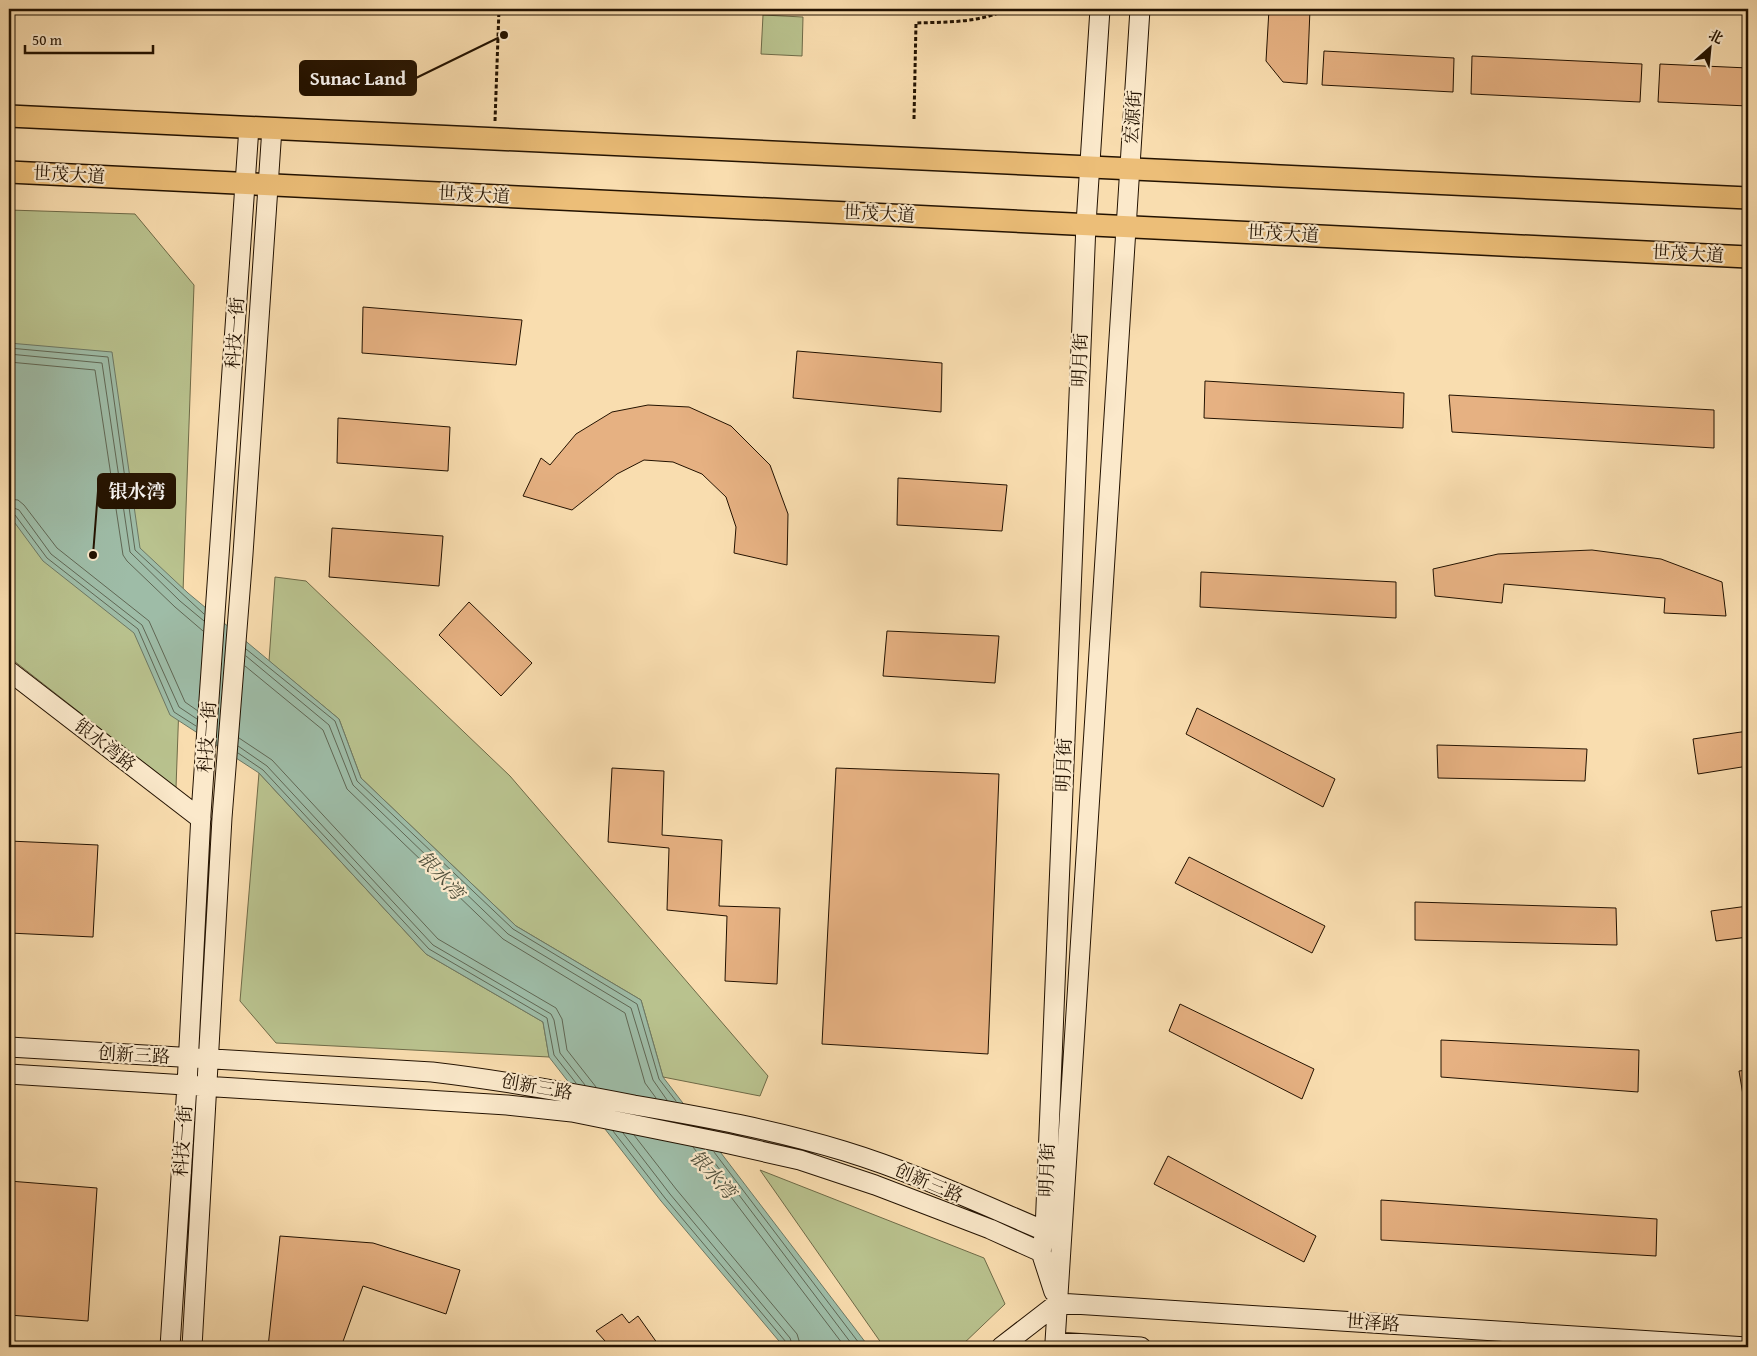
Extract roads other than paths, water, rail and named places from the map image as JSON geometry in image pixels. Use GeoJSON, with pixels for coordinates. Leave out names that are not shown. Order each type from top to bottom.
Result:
{"type":"FeatureCollection","features":[{"type":"Feature","properties":{"kind":"main road"},"geometry":{"type":"LineString","coordinates":[[1086,224],[1100,9]]}},
{"type":"Feature","properties":{"kind":"main road","name":"宏源街"},"geometry":{"type":"LineString","coordinates":[[1126,226],[1140,9]]}},
{"type":"Feature","properties":{"kind":"main road"},"geometry":{"type":"LineString","coordinates":[[9,116],[1748,198]]}},
{"type":"Feature","properties":{"kind":"main road","name":"科技一街"},"geometry":{"type":"LineString","coordinates":[[170,1347],[187,1085],[201,816],[249,127]]}},
{"type":"Feature","properties":{"kind":"main road","name":"科技一街"},"geometry":{"type":"LineString","coordinates":[[192,1347],[222,818],[243,554],[272,128]]}},
{"type":"Feature","properties":{"kind":"main road","name":"世茂大道"},"geometry":{"type":"LineString","coordinates":[[9,172],[1748,257]]}},
{"type":"Feature","properties":{"kind":"main road","name":"明月街"},"geometry":{"type":"LineString","coordinates":[[1058,1303],[1041,1252],[1045,1231],[1086,224]]}},
{"type":"Feature","properties":{"kind":"main road","name":"明月街"},"geometry":{"type":"LineString","coordinates":[[1052,1345],[1058,1303],[1126,226]]}},
{"type":"Feature","properties":{"kind":"main road","name":"银水湾路"},"geometry":{"type":"LineString","coordinates":[[9,671],[201,816]]}},
{"type":"Feature","properties":{"kind":"main road","name":"创新三路"},"geometry":{"type":"LineString","coordinates":[[9,1047],[432,1072],[489,1079],[559,1091],[708,1118],[789,1136],[844,1151],[890,1166],[1045,1231]]}},
{"type":"Feature","properties":{"kind":"main road","name":"创新三路"},"geometry":{"type":"LineString","coordinates":[[9,1074],[507,1105],[572,1112],[800,1160],[865,1182],[990,1229],[1041,1252]]}},
{"type":"Feature","properties":{"kind":"main road"},"geometry":{"type":"LineString","coordinates":[[1001,1347],[1058,1303]]}},
{"type":"Feature","properties":{"kind":"main road","name":"世泽路"},"geometry":{"type":"LineString","coordinates":[[1058,1303],[1747,1347]]}},
{"type":"Feature","properties":{"kind":"main road"},"geometry":{"type":"LineString","coordinates":[[1052,1345],[1141,1347]]}},
{"type":"Feature","properties":{"kind":"water","name":"银水湾"},"geometry":{"type":"Polygon","coordinates":[[[9,343],[112,352],[140,548],[188,593],[339,719],[361,778],[516,926],[641,1000],[663,1077],[869,1347],[784,1347],[661,1201],[549,1057],[543,1022],[426,954],[259,773],[170,715],[134,633],[43,561],[9,515],[9,343]]]}},
{"type":"Feature","properties":{"kind":"place","name":"Sunac Land"},"geometry":{"type":"Point","coordinates":[504,35]}},
{"type":"Feature","properties":{"kind":"place","name":"银水湾"},"geometry":{"type":"Point","coordinates":[93,555]}}]}
